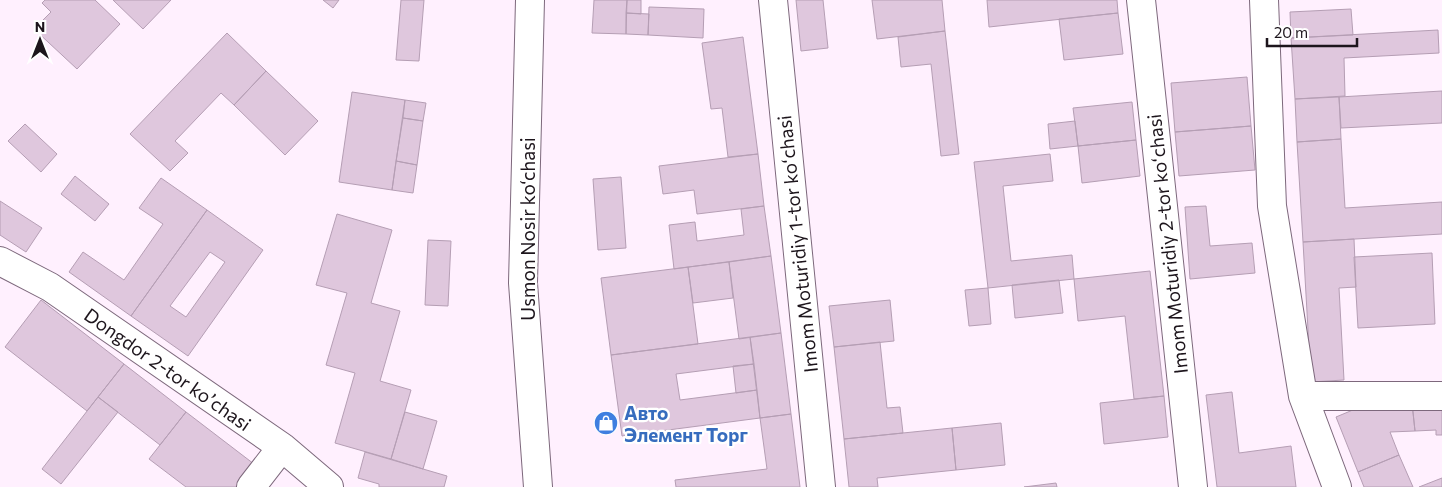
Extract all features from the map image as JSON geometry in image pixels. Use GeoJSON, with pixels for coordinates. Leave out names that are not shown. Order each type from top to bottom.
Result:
{"type":"FeatureCollection","features":[{"type":"Feature","properties":{"kind":"street","name":"Usmon Nosir ko‘chasi"},"geometry":{"type":"LineString","coordinates":[[530,0],[523,283],[538,487]]}},
{"type":"Feature","properties":{"kind":"street","name":"Imom Moturidiy 1-tor koʻchasi"},"geometry":{"type":"LineString","coordinates":[[773,0],[821,487]]}},
{"type":"Feature","properties":{"kind":"street","name":"Imom Moturidiy 2-tor koʻchasi"},"geometry":{"type":"LineString","coordinates":[[1141,0],[1193,487]]}},
{"type":"Feature","properties":{"kind":"street"},"geometry":{"type":"LineString","coordinates":[[1264,0],[1272,206],[1302,396],[1337,487]]}},
{"type":"Feature","properties":{"kind":"street","name":"Dongdor 2-tor koʼchasi"},"geometry":{"type":"LineString","coordinates":[[0,261],[50,287],[282,447],[329,487]]}},
{"type":"Feature","properties":{"kind":"street"},"geometry":{"type":"LineString","coordinates":[[1302,396],[1442,396]]}},
{"type":"Feature","properties":{"kind":"street"},"geometry":{"type":"LineString","coordinates":[[252,487],[282,447]]}},
{"type":"Feature","properties":{"kind":"building"},"geometry":{"type":"Polygon","coordinates":[[[45,0],[95,0],[120,24],[77,69],[34,29],[51,12],[42,3],[45,0]]]}},
{"type":"Feature","properties":{"kind":"building"},"geometry":{"type":"Polygon","coordinates":[[[113,0],[171,0],[143,29],[113,0]]]}},
{"type":"Feature","properties":{"kind":"building"},"geometry":{"type":"Polygon","coordinates":[[[323,0],[339,0],[333,8],[323,0]]]}},
{"type":"Feature","properties":{"kind":"building"},"geometry":{"type":"Polygon","coordinates":[[[401,0],[424,0],[419,61],[396,60],[401,0]]]}},
{"type":"Feature","properties":{"kind":"building"},"geometry":{"type":"Polygon","coordinates":[[[594,0],[627,0],[626,34],[592,33],[594,0]]]}},
{"type":"Feature","properties":{"kind":"building"},"geometry":{"type":"Polygon","coordinates":[[[627,0],[641,0],[641,14],[626,13],[627,0]]]}},
{"type":"Feature","properties":{"kind":"building"},"geometry":{"type":"Polygon","coordinates":[[[796,0],[823,0],[828,48],[801,51],[796,0]]]}},
{"type":"Feature","properties":{"kind":"building"},"geometry":{"type":"Polygon","coordinates":[[[872,0],[942,0],[945,31],[877,39],[872,0]]]}},
{"type":"Feature","properties":{"kind":"building"},"geometry":{"type":"Polygon","coordinates":[[[987,0],[1117,0],[1118,13],[989,27],[987,0]]]}},
{"type":"Feature","properties":{"kind":"building"},"geometry":{"type":"Polygon","coordinates":[[[649,7],[704,9],[703,38],[648,35],[649,7]]]}},
{"type":"Feature","properties":{"kind":"building"},"geometry":{"type":"Polygon","coordinates":[[[1351,9],[1353,35],[1291,38],[1290,12],[1351,9]]]}},
{"type":"Feature","properties":{"kind":"building"},"geometry":{"type":"Polygon","coordinates":[[[626,13],[649,14],[648,35],[626,34],[626,13]]]}},
{"type":"Feature","properties":{"kind":"building"},"geometry":{"type":"Polygon","coordinates":[[[1118,13],[1123,54],[1064,60],[1059,19],[1118,13]]]}},
{"type":"Feature","properties":{"kind":"building"},"geometry":{"type":"Polygon","coordinates":[[[1438,30],[1439,53],[1344,58],[1345,96],[1295,99],[1291,38],[1438,30]]]}},
{"type":"Feature","properties":{"kind":"building"},"geometry":{"type":"Polygon","coordinates":[[[945,31],[959,154],[941,156],[931,64],[901,67],[898,37],[945,31]]]}},
{"type":"Feature","properties":{"kind":"building"},"geometry":{"type":"Polygon","coordinates":[[[227,33],[266,71],[234,105],[221,93],[175,141],[188,153],[170,171],[130,134],[227,33]]]}},
{"type":"Feature","properties":{"kind":"building"},"geometry":{"type":"Polygon","coordinates":[[[743,37],[758,154],[728,157],[722,108],[711,109],[702,43],[743,37]]]}},
{"type":"Feature","properties":{"kind":"building"},"geometry":{"type":"Polygon","coordinates":[[[266,71],[318,121],[285,155],[234,105],[266,71]]]}},
{"type":"Feature","properties":{"kind":"building"},"geometry":{"type":"Polygon","coordinates":[[[1247,77],[1251,126],[1175,132],[1171,83],[1247,77]]]}},
{"type":"Feature","properties":{"kind":"building"},"geometry":{"type":"Polygon","coordinates":[[[1442,91],[1442,123],[1341,128],[1339,97],[1442,91]]]}},
{"type":"Feature","properties":{"kind":"building"},"geometry":{"type":"Polygon","coordinates":[[[352,92],[405,100],[392,190],[339,182],[352,92]]]}},
{"type":"Feature","properties":{"kind":"building"},"geometry":{"type":"Polygon","coordinates":[[[1339,97],[1341,139],[1297,142],[1295,99],[1339,97]]]}},
{"type":"Feature","properties":{"kind":"building"},"geometry":{"type":"Polygon","coordinates":[[[405,100],[426,103],[423,121],[403,118],[405,100]]]}},
{"type":"Feature","properties":{"kind":"building"},"geometry":{"type":"Polygon","coordinates":[[[1132,102],[1136,140],[1078,146],[1073,108],[1132,102]]]}},
{"type":"Feature","properties":{"kind":"building"},"geometry":{"type":"Polygon","coordinates":[[[403,118],[423,121],[417,165],[396,161],[403,118]]]}},
{"type":"Feature","properties":{"kind":"building"},"geometry":{"type":"Polygon","coordinates":[[[1075,121],[1078,146],[1050,149],[1048,124],[1075,121]]]}},
{"type":"Feature","properties":{"kind":"building"},"geometry":{"type":"Polygon","coordinates":[[[25,124],[57,154],[41,172],[8,141],[25,124]]]}},
{"type":"Feature","properties":{"kind":"building"},"geometry":{"type":"Polygon","coordinates":[[[1251,126],[1255,170],[1179,176],[1175,132],[1251,126]]]}},
{"type":"Feature","properties":{"kind":"building"},"geometry":{"type":"Polygon","coordinates":[[[1341,139],[1345,208],[1442,202],[1442,234],[1303,242],[1297,142],[1341,139]]]}},
{"type":"Feature","properties":{"kind":"building"},"geometry":{"type":"Polygon","coordinates":[[[1136,140],[1140,176],[1082,183],[1078,146],[1136,140]]]}},
{"type":"Feature","properties":{"kind":"building"},"geometry":{"type":"Polygon","coordinates":[[[758,154],[764,206],[697,214],[694,190],[663,194],[659,166],[758,154]]]}},
{"type":"Feature","properties":{"kind":"building"},"geometry":{"type":"Polygon","coordinates":[[[1050,154],[1053,181],[1003,186],[1011,261],[1072,255],[1074,279],[988,288],[974,162],[1050,154]]]}},
{"type":"Feature","properties":{"kind":"building"},"geometry":{"type":"Polygon","coordinates":[[[396,161],[417,165],[413,193],[392,190],[396,161]]]}},
{"type":"Feature","properties":{"kind":"building"},"geometry":{"type":"Polygon","coordinates":[[[75,176],[109,204],[95,221],[61,194],[75,176]]]}},
{"type":"Feature","properties":{"kind":"building"},"geometry":{"type":"Polygon","coordinates":[[[621,177],[626,248],[598,250],[593,179],[621,177]]]}},
{"type":"Feature","properties":{"kind":"building"},"geometry":{"type":"Polygon","coordinates":[[[161,178],[207,210],[131,316],[69,272],[83,252],[124,280],[163,224],[139,208],[161,178]]]}},
{"type":"Feature","properties":{"kind":"building"},"geometry":{"type":"Polygon","coordinates":[[[0,201],[42,228],[26,252],[0,235],[0,201]]]}},
{"type":"Feature","properties":{"kind":"building"},"geometry":{"type":"Polygon","coordinates":[[[764,206],[771,256],[674,269],[669,225],[695,222],[697,241],[744,235],[741,209],[764,206]]]}},
{"type":"Feature","properties":{"kind":"building"},"geometry":{"type":"Polygon","coordinates":[[[1206,206],[1210,246],[1252,243],[1255,273],[1190,279],[1185,207],[1206,206]]]}},
{"type":"Feature","properties":{"kind":"building"},"geometry":{"type":"Polygon","coordinates":[[[207,210],[263,250],[188,356],[131,316],[207,210]],[[210,252],[170,306],[186,317],[225,262],[210,252]]]}},
{"type":"Feature","properties":{"kind":"building"},"geometry":{"type":"Polygon","coordinates":[[[337,214],[392,230],[371,303],[400,311],[380,381],[411,390],[391,459],[335,443],[355,373],[326,365],[347,293],[316,285],[337,214]]]}},
{"type":"Feature","properties":{"kind":"building"},"geometry":{"type":"Polygon","coordinates":[[[1354,239],[1356,287],[1339,288],[1344,380],[1311,382],[1303,242],[1354,239]]]}},
{"type":"Feature","properties":{"kind":"building"},"geometry":{"type":"Polygon","coordinates":[[[428,240],[451,241],[448,306],[425,305],[428,240]]]}},
{"type":"Feature","properties":{"kind":"building"},"geometry":{"type":"Polygon","coordinates":[[[1432,253],[1435,324],[1358,328],[1354,257],[1432,253]]]}},
{"type":"Feature","properties":{"kind":"building"},"geometry":{"type":"Polygon","coordinates":[[[771,256],[781,333],[739,339],[729,262],[771,256]]]}},
{"type":"Feature","properties":{"kind":"building"},"geometry":{"type":"Polygon","coordinates":[[[729,262],[733,298],[693,303],[688,267],[729,262]]]}},
{"type":"Feature","properties":{"kind":"building"},"geometry":{"type":"Polygon","coordinates":[[[688,267],[698,344],[611,355],[601,278],[688,267]]]}},
{"type":"Feature","properties":{"kind":"building"},"geometry":{"type":"Polygon","coordinates":[[[1150,271],[1164,396],[1134,399],[1125,316],[1078,321],[1074,279],[1150,271]]]}},
{"type":"Feature","properties":{"kind":"building"},"geometry":{"type":"Polygon","coordinates":[[[1059,280],[1063,313],[1015,318],[1012,285],[1059,280]]]}},
{"type":"Feature","properties":{"kind":"building"},"geometry":{"type":"Polygon","coordinates":[[[988,288],[991,324],[969,326],[965,290],[988,288]]]}},
{"type":"Feature","properties":{"kind":"building"},"geometry":{"type":"Polygon","coordinates":[[[41,300],[124,364],[87,411],[5,347],[41,300]]]}},
{"type":"Feature","properties":{"kind":"building"},"geometry":{"type":"Polygon","coordinates":[[[890,300],[894,341],[834,347],[829,306],[890,300]]]}},
{"type":"Feature","properties":{"kind":"building"},"geometry":{"type":"Polygon","coordinates":[[[781,333],[791,414],[760,418],[750,337],[781,333]]]}},
{"type":"Feature","properties":{"kind":"building"},"geometry":{"type":"Polygon","coordinates":[[[750,337],[754,364],[676,374],[680,400],[757,390],[760,418],[622,436],[611,355],[750,337]]]}},
{"type":"Feature","properties":{"kind":"building"},"geometry":{"type":"Polygon","coordinates":[[[880,342],[887,408],[900,407],[903,433],[844,439],[834,347],[880,342]]]}},
{"type":"Feature","properties":{"kind":"building"},"geometry":{"type":"Polygon","coordinates":[[[124,364],[186,412],[160,445],[98,397],[124,364]]]}},
{"type":"Feature","properties":{"kind":"building"},"geometry":{"type":"Polygon","coordinates":[[[754,364],[757,390],[736,393],[733,366],[754,364]]]}},
{"type":"Feature","properties":{"kind":"building"},"geometry":{"type":"Polygon","coordinates":[[[1232,392],[1239,453],[1291,446],[1296,487],[1217,487],[1206,395],[1232,392]]]}},
{"type":"Feature","properties":{"kind":"building"},"geometry":{"type":"Polygon","coordinates":[[[1164,396],[1168,437],[1104,444],[1100,403],[1164,396]]]}},
{"type":"Feature","properties":{"kind":"building"},"geometry":{"type":"Polygon","coordinates":[[[98,397],[118,412],[61,484],[42,469],[98,397]]]}},
{"type":"Feature","properties":{"kind":"building"},"geometry":{"type":"Polygon","coordinates":[[[1442,402],[1442,435],[1436,435],[1436,430],[1415,431],[1412,403],[1442,402]]]}},
{"type":"Feature","properties":{"kind":"building"},"geometry":{"type":"Polygon","coordinates":[[[1412,403],[1415,431],[1390,432],[1399,455],[1358,472],[1336,417],[1360,407],[1412,403]]]}},
{"type":"Feature","properties":{"kind":"building"},"geometry":{"type":"Polygon","coordinates":[[[186,412],[254,464],[236,487],[186,487],[149,459],[186,412]]]}},
{"type":"Feature","properties":{"kind":"building"},"geometry":{"type":"Polygon","coordinates":[[[405,412],[437,421],[423,469],[391,459],[405,412]]]}},
{"type":"Feature","properties":{"kind":"building"},"geometry":{"type":"Polygon","coordinates":[[[791,414],[800,487],[676,487],[675,480],[767,469],[760,418],[791,414]]]}},
{"type":"Feature","properties":{"kind":"building"},"geometry":{"type":"Polygon","coordinates":[[[1001,423],[1005,465],[956,470],[952,428],[1001,423]]]}},
{"type":"Feature","properties":{"kind":"building"},"geometry":{"type":"Polygon","coordinates":[[[952,428],[956,470],[877,478],[878,487],[849,487],[844,439],[952,428]]]}},
{"type":"Feature","properties":{"kind":"building"},"geometry":{"type":"Polygon","coordinates":[[[365,452],[447,476],[444,487],[379,487],[379,484],[358,478],[365,452]]]}},
{"type":"Feature","properties":{"kind":"building"},"geometry":{"type":"Polygon","coordinates":[[[1399,455],[1413,487],[1364,487],[1358,472],[1399,455]]]}},
{"type":"Feature","properties":{"kind":"building"},"geometry":{"type":"Polygon","coordinates":[[[1442,478],[1442,487],[1419,487],[1442,478]]]}},
{"type":"Feature","properties":{"kind":"building"},"geometry":{"type":"Polygon","coordinates":[[[1056,483],[1057,487],[1024,487],[1056,483]]]}},
{"type":"Feature","properties":{"kind":"place","name":"Авто Элемент Торг"},"geometry":{"type":"Point","coordinates":[606,423]}}]}
